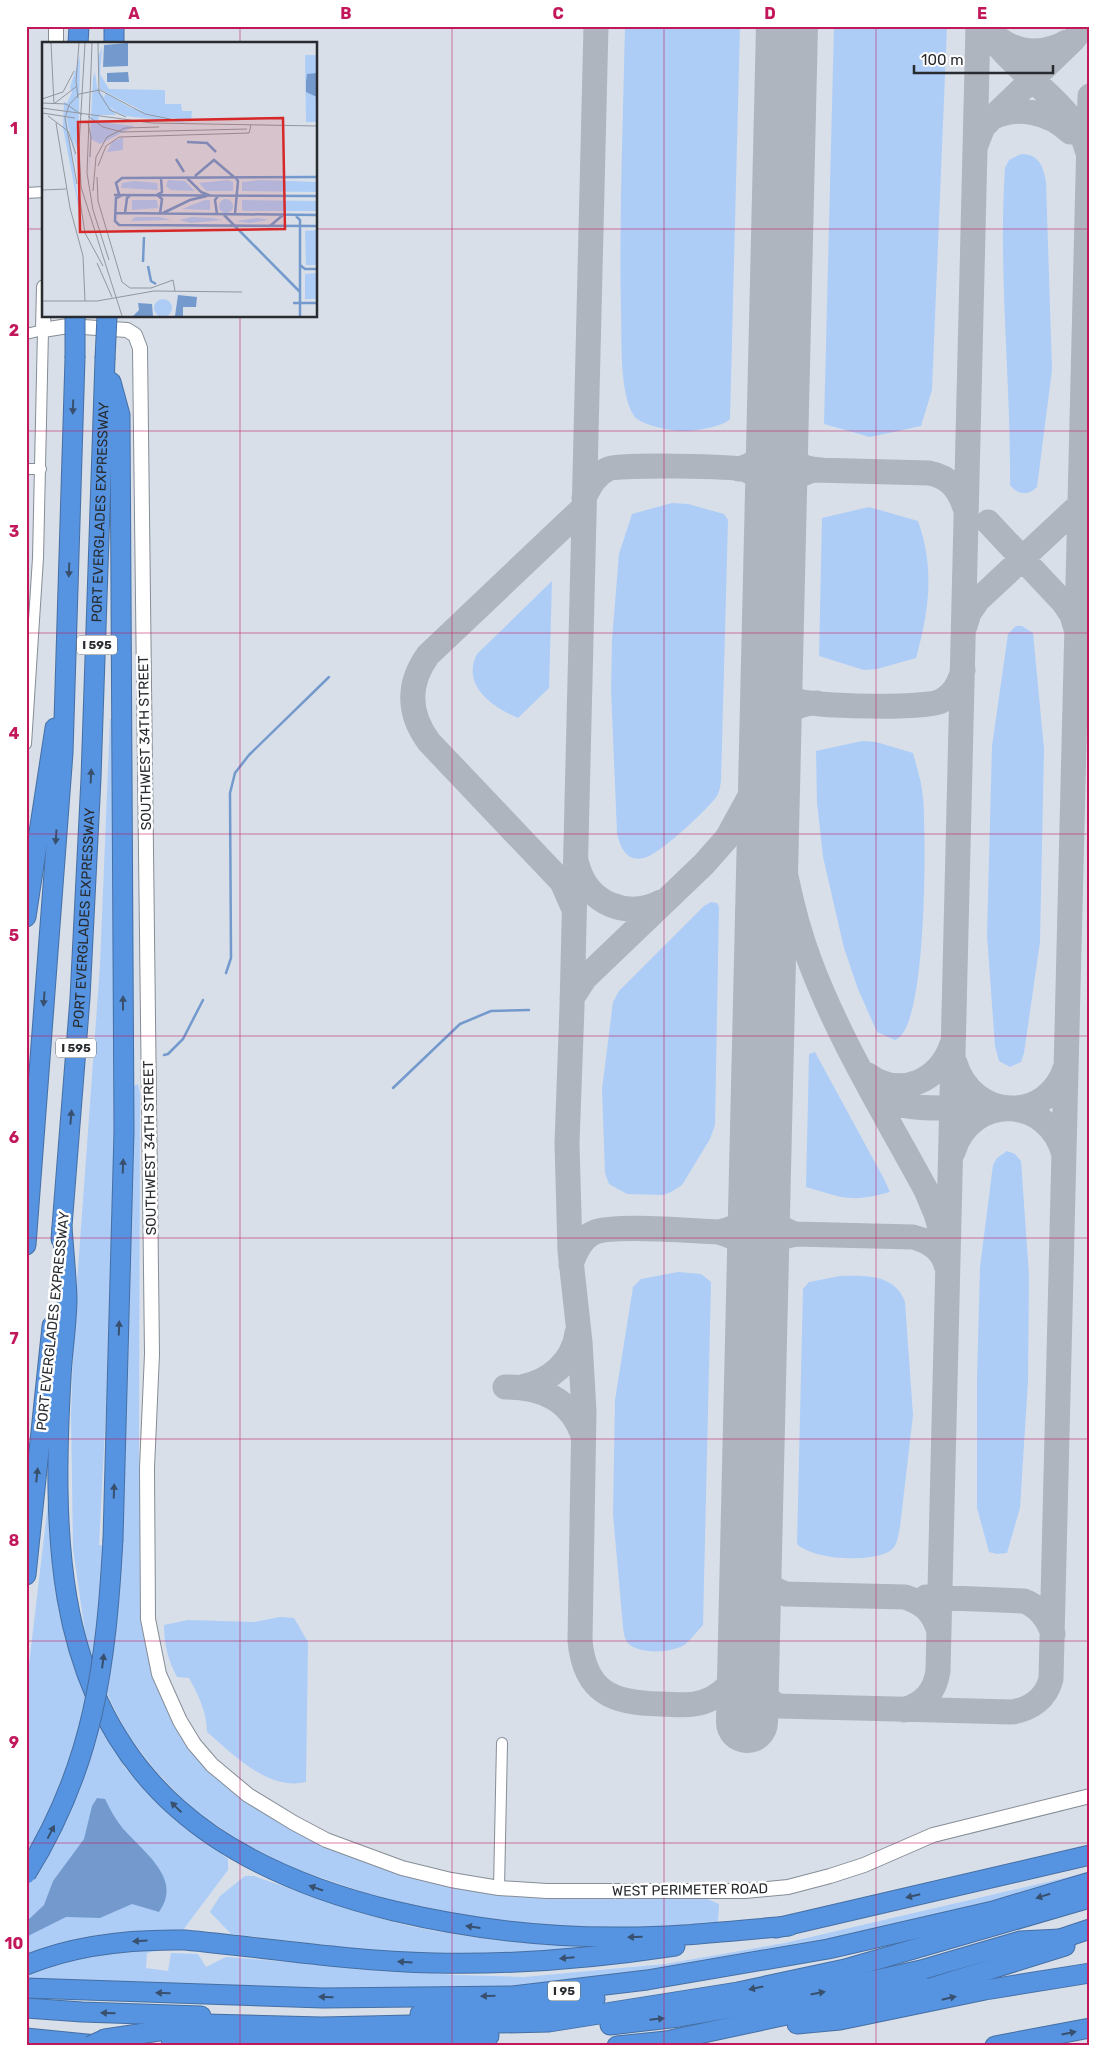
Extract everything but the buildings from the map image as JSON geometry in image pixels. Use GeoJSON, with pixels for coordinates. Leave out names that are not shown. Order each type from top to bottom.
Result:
{"type":"FeatureCollection","features":[{"type":"Feature","properties":{"kind":"highway"},"geometry":{"type":"LineString","coordinates":[[78,26],[78,42]]}},
{"type":"Feature","properties":{"kind":"highway"},"geometry":{"type":"LineString","coordinates":[[114,26],[114,42]]}},
{"type":"Feature","properties":{"kind":"highway","name":"I 595"},"geometry":{"type":"LineString","coordinates":[[26,1244],[63,753],[75,318]]}},
{"type":"Feature","properties":{"kind":"highway","name":"PORT EVERGLADES EXPRESSWAY"},"geometry":{"type":"LineString","coordinates":[[26,1575],[62,1228],[79,1006],[92,768],[107,318]]}},
{"type":"Feature","properties":{"kind":"highway"},"geometry":{"type":"LineString","coordinates":[[26,1874],[56,1822],[88,1740],[102,1671],[113,1540],[124,1131],[120,415],[105,359]]}},
{"type":"Feature","properties":{"kind":"highway"},"geometry":{"type":"LineString","coordinates":[[26,917],[50,746],[66,683]]}},
{"type":"Feature","properties":{"kind":"highway"},"geometry":{"type":"LineString","coordinates":[[62,1228],[67,1299],[60,1408],[60,1521],[64,1579],[69,1611],[87,1676],[105,1716],[140,1768],[169,1800],[204,1831],[262,1866],[332,1894],[434,1920],[525,1933],[613,1938],[680,1935],[788,1926]]}},
{"type":"Feature","properties":{"kind":"highway"},"geometry":{"type":"LineString","coordinates":[[26,1965],[79,1949],[117,1942],[177,1940],[366,1960],[474,1963],[563,1959],[649,1950],[788,1926],[1090,1855]]}},
{"type":"Feature","properties":{"kind":"highway","name":"I 95"},"geometry":{"type":"LineString","coordinates":[[26,1988],[324,1998],[445,1998],[542,1993],[647,1980],[828,1949],[993,1911],[1090,1882]]}},
{"type":"Feature","properties":{"kind":"highway"},"geometry":{"type":"LineString","coordinates":[[26,2038],[101,2044],[206,2024],[332,2027],[549,2022],[738,1992],[845,1969],[1090,1898]]}},
{"type":"Feature","properties":{"kind":"highway"},"geometry":{"type":"LineString","coordinates":[[617,2046],[666,2041],[866,1998],[993,1961],[1090,1929]]}},
{"type":"Feature","properties":{"kind":"highway"},"geometry":{"type":"LineString","coordinates":[[26,2008],[82,2012],[321,2020],[552,2006],[758,1974],[973,1933]]}},
{"type":"Feature","properties":{"kind":"highway"},"geometry":{"type":"LineString","coordinates":[[700,2046],[797,2024],[965,1979],[1090,1938]]}},
{"type":"Feature","properties":{"kind":"highway"},"geometry":{"type":"LineString","coordinates":[[136,2045],[211,2038],[450,2039],[537,2033],[679,2017],[821,1992],[921,1970],[1020,1941],[1060,1939]]}},
{"type":"Feature","properties":{"kind":"highway"},"geometry":{"type":"LineString","coordinates":[[797,2024],[840,2020],[985,1990],[1090,1973]]}},
{"type":"Feature","properties":{"kind":"highway"},"geometry":{"type":"LineString","coordinates":[[995,2046],[1090,2028]]}},
{"type":"Feature","properties":{"kind":"street"},"geometry":{"type":"LineString","coordinates":[[56,26],[56,42]]}},
{"type":"Feature","properties":{"kind":"street"},"geometry":{"type":"LineString","coordinates":[[26,193],[42,192]]}},
{"type":"Feature","properties":{"kind":"street"},"geometry":{"type":"LineString","coordinates":[[26,744],[38,558],[43,318]]}},
{"type":"Feature","properties":{"kind":"street","name":"SOUTHWEST 34TH STREET"},"geometry":{"type":"LineString","coordinates":[[43,330],[68,326],[127,330],[137,339],[140,359],[152,1354],[147,1468],[149,1630],[156,1663],[171,1705],[194,1744],[212,1765],[234,1785],[262,1805],[342,1847]]}},
{"type":"Feature","properties":{"kind":"street"},"geometry":{"type":"LineString","coordinates":[[26,334],[43,330]]}},
{"type":"Feature","properties":{"kind":"street"},"geometry":{"type":"LineString","coordinates":[[26,469],[40,469]]}},
{"type":"Feature","properties":{"kind":"street"},"geometry":{"type":"LineString","coordinates":[[499,1888],[502,1742]]}},
{"type":"Feature","properties":{"kind":"street","name":"WEST PERIMETER ROAD"},"geometry":{"type":"LineString","coordinates":[[342,1847],[419,1873],[499,1888],[547,1891],[722,1892],[788,1887],[853,1870],[932,1836],[1090,1796]]}},
{"type":"Feature","properties":{"kind":"shaded area"},"geometry":{"type":"Polygon","coordinates":[[[625,26],[740,26],[730,419],[721,424],[691,431],[675,431],[642,422],[634,416],[626,394],[622,366],[621,276],[621,169],[625,26]]]}},
{"type":"Feature","properties":{"kind":"shaded area"},"geometry":{"type":"Polygon","coordinates":[[[834,26],[947,26],[932,390],[921,426],[870,437],[824,424],[834,26]]]}},
{"type":"Feature","properties":{"kind":"shaded area"},"geometry":{"type":"Polygon","coordinates":[[[1021,154],[1032,156],[1039,162],[1046,181],[1052,370],[1037,487],[1027,493],[1016,491],[1010,485],[1003,247],[1005,168],[1009,160],[1021,154]]]}},
{"type":"Feature","properties":{"kind":"shaded area"},"geometry":{"type":"Polygon","coordinates":[[[672,503],[688,504],[724,514],[728,520],[721,781],[717,796],[694,821],[660,849],[651,855],[638,859],[625,853],[617,833],[611,689],[612,640],[619,554],[632,514],[672,503]]]}},
{"type":"Feature","properties":{"kind":"shaded area"},"geometry":{"type":"Polygon","coordinates":[[[869,507],[918,521],[927,556],[928,590],[921,641],[916,658],[877,669],[864,670],[819,656],[822,518],[869,507]]]}},
{"type":"Feature","properties":{"kind":"shaded area"},"geometry":{"type":"Polygon","coordinates":[[[552,581],[549,688],[518,718],[498,708],[482,694],[473,676],[473,665],[477,654],[552,581]]]}},
{"type":"Feature","properties":{"kind":"shaded area"},"geometry":{"type":"Polygon","coordinates":[[[1016,626],[1022,626],[1033,633],[1044,749],[1040,942],[1024,1053],[1021,1062],[1010,1067],[999,1061],[995,1046],[987,935],[992,746],[1008,634],[1016,626]]]}},
{"type":"Feature","properties":{"kind":"shaded area"},"geometry":{"type":"Polygon","coordinates":[[[110,719],[115,719],[117,988],[113,1273],[99,1545],[122,1550],[134,1086],[138,1084],[140,1094],[139,1451],[145,1642],[157,1686],[183,1736],[233,1791],[282,1823],[408,1876],[490,1894],[551,1899],[703,1897],[719,1904],[718,1922],[706,1929],[605,1932],[516,1926],[410,1908],[293,1868],[243,1843],[190,1807],[156,1771],[128,1735],[111,1702],[87,1646],[73,1549],[71,1415],[74,1324],[100,966],[110,719]]]}},
{"type":"Feature","properties":{"kind":"shaded area"},"geometry":{"type":"Polygon","coordinates":[[[862,741],[876,742],[913,753],[922,792],[925,849],[919,968],[914,1003],[906,1028],[895,1040],[877,1032],[858,989],[844,948],[823,857],[817,802],[816,751],[862,741]]]}},
{"type":"Feature","properties":{"kind":"shaded area"},"geometry":{"type":"Polygon","coordinates":[[[711,902],[717,903],[719,907],[715,1125],[710,1139],[682,1185],[663,1195],[627,1194],[609,1184],[605,1173],[602,1089],[613,1002],[619,991],[704,906],[711,902]]]}},
{"type":"Feature","properties":{"kind":"shaded area"},"geometry":{"type":"Polygon","coordinates":[[[815,1052],[890,1192],[847,1198],[806,1187],[809,1054],[815,1052]]]}},
{"type":"Feature","properties":{"kind":"shaded area"},"geometry":{"type":"Polygon","coordinates":[[[1007,1151],[1015,1154],[1021,1161],[1029,1275],[1028,1381],[1020,1508],[1007,1553],[997,1554],[989,1552],[977,1508],[977,1379],[980,1267],[993,1165],[997,1158],[1007,1151]]]}},
{"type":"Feature","properties":{"kind":"shaded area"},"geometry":{"type":"Polygon","coordinates":[[[678,1272],[701,1274],[711,1282],[703,1625],[692,1638],[678,1648],[664,1651],[649,1651],[630,1645],[625,1639],[623,1627],[613,1514],[615,1400],[633,1287],[641,1279],[678,1272]]]}},
{"type":"Feature","properties":{"kind":"shaded area"},"geometry":{"type":"Polygon","coordinates":[[[840,1276],[869,1276],[887,1281],[901,1293],[905,1302],[913,1415],[900,1527],[893,1549],[881,1555],[869,1557],[842,1558],[816,1554],[797,1544],[803,1289],[809,1282],[840,1276]]]}},
{"type":"Feature","properties":{"kind":"shaded area"},"geometry":{"type":"Polygon","coordinates":[[[49,1494],[54,1571],[66,1639],[104,1727],[125,1768],[183,1825],[228,1859],[228,1870],[183,1930],[175,1947],[147,1953],[146,1968],[168,1971],[171,1953],[198,1954],[206,1967],[226,1957],[456,1975],[524,1977],[665,1964],[785,1943],[1090,1872],[1090,1875],[835,1945],[494,1994],[26,1980],[26,1733],[29,1665],[49,1494]]]}},
{"type":"Feature","properties":{"kind":"shaded area"},"geometry":{"type":"Polygon","coordinates":[[[280,1617],[294,1618],[308,1642],[306,1782],[278,1781],[265,1776],[240,1760],[207,1732],[204,1711],[196,1691],[189,1678],[177,1677],[169,1658],[165,1639],[164,1625],[188,1620],[254,1622],[280,1617]]]}},
{"type":"Feature","properties":{"kind":"shaded area"},"geometry":{"type":"Polygon","coordinates":[[[97,1798],[105,1799],[118,1822],[155,1863],[162,1874],[166,1886],[166,1899],[159,1912],[132,1904],[100,1918],[66,1917],[26,1937],[26,1922],[44,1905],[53,1881],[84,1839],[92,1806],[97,1798]]]}},
{"type":"Feature","properties":{"kind":"shaded area"},"geometry":{"type":"Polygon","coordinates":[[[245,1876],[254,1876],[349,1909],[422,1929],[514,1942],[628,1949],[499,1958],[413,1955],[231,1934],[210,1912],[220,1896],[245,1876]]]}},
{"type":"Feature","properties":{"kind":"waterway"},"geometry":{"type":"LineString","coordinates":[[226,973],[231,958],[230,793],[235,773],[249,755],[329,677]]}},
{"type":"Feature","properties":{"kind":"waterway"},"geometry":{"type":"LineString","coordinates":[[164,1055],[168,1054],[183,1039],[203,1000]]}},
{"type":"Feature","properties":{"kind":"waterway"},"geometry":{"type":"LineString","coordinates":[[393,1088],[460,1024],[491,1011],[529,1010]]}},
{"type":"Feature","properties":{"kind":"taxiway"},"geometry":{"type":"LineString","coordinates":[[596,26],[567,1143],[570,1251],[580,1342],[584,1411],[580,1641],[588,1673],[595,1684],[604,1692],[628,1701],[660,1704],[690,1705],[713,1698],[722,1692],[735,1677],[744,1659],[746,1649]]}},
{"type":"Feature","properties":{"kind":"taxiway"},"geometry":{"type":"LineString","coordinates":[[904,1710],[917,1704],[927,1696],[934,1685],[938,1671],[978,26]]}},
{"type":"Feature","properties":{"kind":"taxiway"},"geometry":{"type":"LineString","coordinates":[[985,26],[1008,56],[1069,117],[1080,133],[1087,150]]}},
{"type":"Feature","properties":{"kind":"taxiway"},"geometry":{"type":"LineString","coordinates":[[976,145],[983,127],[1073,40],[1084,26]]}},
{"type":"Feature","properties":{"kind":"taxiway"},"geometry":{"type":"LineString","coordinates":[[999,39],[1016,48],[1034,51],[1051,48],[1069,41]]}},
{"type":"Feature","properties":{"kind":"taxiway"},"geometry":{"type":"LineString","coordinates":[[749,1632],[749,1666],[754,1685],[768,1700],[779,1706],[1012,1712],[1037,1702],[1046,1692],[1051,1679],[1090,96]]}},
{"type":"Feature","properties":{"kind":"taxiway"},"geometry":{"type":"LineString","coordinates":[[992,118],[1002,114],[1022,111],[1043,115],[1062,125],[1070,132]]}},
{"type":"Feature","properties":{"kind":"taxiway"},"geometry":{"type":"LineString","coordinates":[[777,434],[788,455],[793,460],[805,467],[822,470]]}},
{"type":"Feature","properties":{"kind":"taxiway"},"geometry":{"type":"LineString","coordinates":[[739,469],[758,460],[777,434]]}},
{"type":"Feature","properties":{"kind":"taxiway"},"geometry":{"type":"LineString","coordinates":[[584,498],[596,478],[608,469],[633,466],[700,467],[746,470],[760,480],[776,503]]}},
{"type":"Feature","properties":{"kind":"taxiway"},"geometry":{"type":"LineString","coordinates":[[776,503],[782,491],[790,482],[814,470],[929,473],[943,478],[954,486],[961,497],[966,511]]}},
{"type":"Feature","properties":{"kind":"taxiway"},"geometry":{"type":"LineString","coordinates":[[965,626],[969,613],[978,600],[1088,497]]}},
{"type":"Feature","properties":{"kind":"taxiway"},"geometry":{"type":"LineString","coordinates":[[573,907],[562,882],[429,742],[417,721],[413,699],[416,677],[428,655],[584,507]]}},
{"type":"Feature","properties":{"kind":"taxiway"},"geometry":{"type":"LineString","coordinates":[[988,522],[1064,603],[1072,615],[1076,629]]}},
{"type":"Feature","properties":{"kind":"taxiway"},"geometry":{"type":"LineString","coordinates":[[772,667],[784,690],[796,700],[823,704],[869,706],[932,704],[941,701],[955,688],[963,670]]}},
{"type":"Feature","properties":{"kind":"taxiway"},"geometry":{"type":"LineString","coordinates":[[770,733],[789,711],[802,705],[817,703]]}},
{"type":"Feature","properties":{"kind":"taxiway"},"geometry":{"type":"LineString","coordinates":[[572,998],[585,978],[704,864],[727,838],[755,787],[770,738]]}},
{"type":"Feature","properties":{"kind":"taxiway"},"geometry":{"type":"LineString","coordinates":[[769,776],[789,892],[809,959],[848,1048],[926,1190],[943,1238]]}},
{"type":"Feature","properties":{"kind":"taxiway"},"geometry":{"type":"LineString","coordinates":[[577,864],[582,878],[590,889],[599,898],[611,905],[636,909],[650,907],[663,901]]}},
{"type":"Feature","properties":{"kind":"taxiway"},"geometry":{"type":"LineString","coordinates":[[868,1075],[881,1082],[893,1085],[906,1085],[918,1082],[929,1076],[939,1067],[947,1057],[952,1044]]}},
{"type":"Feature","properties":{"kind":"taxiway"},"geometry":{"type":"LineString","coordinates":[[955,1063],[964,1082],[977,1096],[993,1105],[1010,1108],[1027,1106],[1043,1098],[1057,1085],[1066,1066]]}},
{"type":"Feature","properties":{"kind":"taxiway"},"geometry":{"type":"LineString","coordinates":[[871,1087],[881,1096],[892,1102],[904,1105],[930,1108],[970,1108]]}},
{"type":"Feature","properties":{"kind":"taxiway"},"geometry":{"type":"LineString","coordinates":[[953,1152],[962,1133],[976,1119],[992,1111],[1010,1109],[1027,1112],[1043,1121],[1056,1135],[1064,1155]]}},
{"type":"Feature","properties":{"kind":"taxiway"},"geometry":{"type":"LineString","coordinates":[[759,1188],[769,1217],[780,1227],[795,1234]]}},
{"type":"Feature","properties":{"kind":"taxiway"},"geometry":{"type":"LineString","coordinates":[[718,1232],[735,1227],[746,1218],[759,1188]]}},
{"type":"Feature","properties":{"kind":"taxiway"},"geometry":{"type":"LineString","coordinates":[[571,1265],[582,1242],[595,1232],[620,1228],[718,1232],[742,1243],[753,1264],[756,1282]]}},
{"type":"Feature","properties":{"kind":"taxiway"},"geometry":{"type":"LineString","coordinates":[[757,1289],[760,1265],[765,1252],[783,1237],[795,1234],[913,1237],[934,1246],[941,1254],[946,1265]]}},
{"type":"Feature","properties":{"kind":"taxiway"},"geometry":{"type":"LineString","coordinates":[[522,1387],[542,1380],[558,1369],[571,1353],[577,1333]]}},
{"type":"Feature","properties":{"kind":"taxiway"},"geometry":{"type":"LineString","coordinates":[[505,1387],[531,1389],[563,1404],[578,1423],[583,1436]]}},
{"type":"Feature","properties":{"kind":"taxiway"},"geometry":{"type":"LineString","coordinates":[[750,1549],[754,1565],[761,1578],[778,1591],[786,1594],[905,1597],[918,1602],[931,1614],[939,1632]]}},
{"type":"Feature","properties":{"kind":"taxiway"},"geometry":{"type":"LineString","coordinates":[[926,1597],[1024,1601],[1043,1614],[1053,1634]]}},
{"type":"Feature","properties":{"kind":"runway"},"geometry":{"type":"LineString","coordinates":[[747,1722],[787,26]]}}]}
